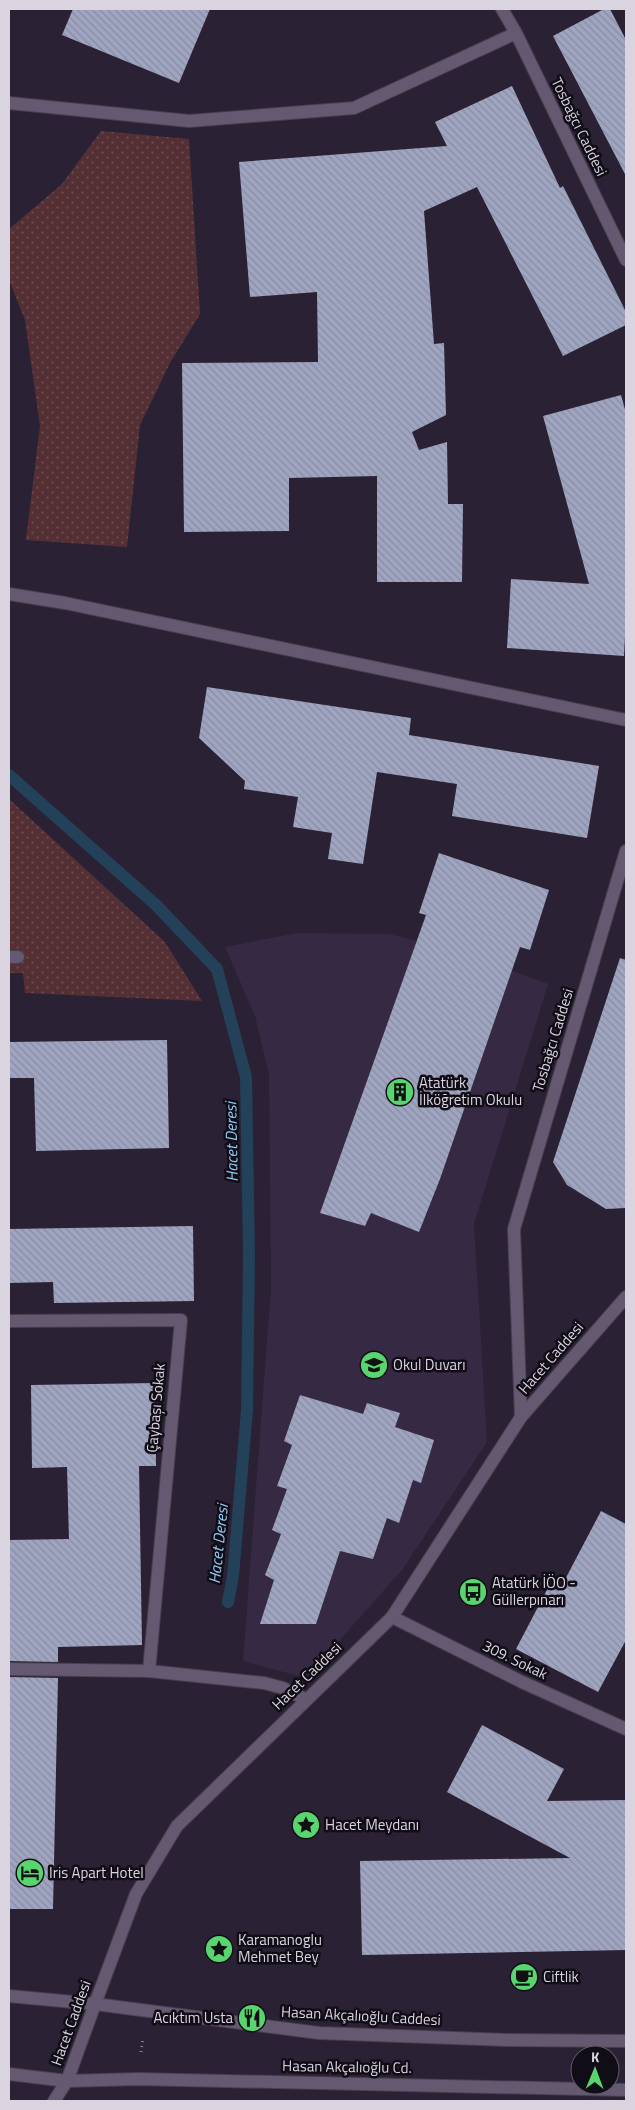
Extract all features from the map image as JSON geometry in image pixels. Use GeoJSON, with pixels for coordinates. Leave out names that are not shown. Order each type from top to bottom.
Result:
{"type":"FeatureCollection","features":[{"type":"Feature","properties":{"kind":"street","name":"Tosbağcı Caddesi"},"geometry":{"type":"LineString","coordinates":[[502,9],[516,33],[626,260]]}},
{"type":"Feature","properties":{"kind":"street"},"geometry":{"type":"LineString","coordinates":[[9,103],[190,121],[354,108],[516,33]]}},
{"type":"Feature","properties":{"kind":"street"},"geometry":{"type":"LineString","coordinates":[[9,594],[65,602],[626,720]]}},
{"type":"Feature","properties":{"kind":"street","name":"Tosbağcı Caddesi"},"geometry":{"type":"LineString","coordinates":[[521,1417],[514,1229],[626,851]]}},
{"type":"Feature","properties":{"kind":"street","name":"Hacet Caddesi"},"geometry":{"type":"LineString","coordinates":[[54,2101],[67,2081],[136,1894],[177,1826],[255,1752],[305,1699],[392,1617],[521,1417],[626,1297]]}},
{"type":"Feature","properties":{"kind":"street","name":"Çaybaşı Sokak"},"geometry":{"type":"LineString","coordinates":[[9,1321],[181,1320],[148,1671]]}},
{"type":"Feature","properties":{"kind":"street","name":"309. Sokak"},"geometry":{"type":"LineString","coordinates":[[392,1617],[522,1682],[626,1729]]}},
{"type":"Feature","properties":{"kind":"street"},"geometry":{"type":"LineString","coordinates":[[9,1669],[148,1671],[264,1683],[283,1688],[305,1699]]}},
{"type":"Feature","properties":{"kind":"street","name":"Hasan Akçalıoğlu Caddesi"},"geometry":{"type":"LineString","coordinates":[[9,1996],[94,2004],[319,2033],[507,2040],[626,2041]]}},
{"type":"Feature","properties":{"kind":"street","name":"Hasan Akçalıoğlu Cd."},"geometry":{"type":"LineString","coordinates":[[9,2074],[67,2081],[138,2079],[626,2090]]}},
{"type":"Feature","properties":{"kind":"path"},"geometry":{"type":"LineString","coordinates":[[141,2059],[143,2035]]}},
{"type":"Feature","properties":{"kind":"shaded area"},"geometry":{"type":"Polygon","coordinates":[[[101,131],[189,139],[200,314],[170,363],[140,425],[127,547],[26,540],[40,426],[25,320],[9,280],[9,229],[62,184],[101,131]]]}},
{"type":"Feature","properties":{"kind":"shaded area"},"geometry":{"type":"Polygon","coordinates":[[[9,799],[165,942],[202,1001],[25,993],[23,973],[9,973],[9,799]]]}},
{"type":"Feature","properties":{"kind":"shaded area","name":"Okul Duvarı"},"geometry":{"type":"Polygon","coordinates":[[[297,933],[389,934],[470,955],[548,984],[474,1224],[487,1442],[402,1570],[306,1678],[243,1661],[271,1288],[269,1075],[255,1016],[225,947],[297,933]]]}},
{"type":"Feature","properties":{"kind":"building"},"geometry":{"type":"Polygon","coordinates":[[[73,9],[210,9],[179,83],[62,35],[73,9]]]}},
{"type":"Feature","properties":{"kind":"building"},"geometry":{"type":"Polygon","coordinates":[[[604,9],[610,9],[626,40],[626,176],[553,36],[604,9]]]}},
{"type":"Feature","properties":{"kind":"building"},"geometry":{"type":"Polygon","coordinates":[[[512,86],[560,188],[563,186],[626,312],[626,325],[563,356],[477,187],[424,211],[434,344],[444,343],[446,415],[412,432],[419,450],[447,442],[448,504],[463,504],[462,582],[377,582],[377,476],[289,478],[289,531],[184,532],[182,363],[318,362],[317,292],[250,297],[239,162],[447,146],[435,122],[512,86]]]}},
{"type":"Feature","properties":{"kind":"building"},"geometry":{"type":"Polygon","coordinates":[[[621,395],[626,413],[626,618],[624,656],[507,648],[511,579],[589,584],[543,416],[621,395]]]}},
{"type":"Feature","properties":{"kind":"building"},"geometry":{"type":"Polygon","coordinates":[[[207,687],[411,718],[409,735],[599,766],[587,838],[452,816],[457,784],[377,772],[363,864],[328,859],[332,833],[293,827],[298,797],[244,789],[245,781],[199,738],[207,687]]]}},
{"type":"Feature","properties":{"kind":"building","name":"Atatürk İlköğretim Okulu"},"geometry":{"type":"Polygon","coordinates":[[[439,853],[549,890],[530,950],[520,947],[440,1179],[419,1232],[371,1213],[365,1226],[320,1213],[426,915],[419,913],[439,853]]]}},
{"type":"Feature","properties":{"kind":"building"},"geometry":{"type":"Polygon","coordinates":[[[620,958],[626,960],[626,1208],[606,1209],[567,1185],[553,1162],[620,958]]]}},
{"type":"Feature","properties":{"kind":"building"},"geometry":{"type":"Polygon","coordinates":[[[167,1040],[169,1148],[36,1151],[34,1078],[9,1078],[9,1042],[167,1040]]]}},
{"type":"Feature","properties":{"kind":"building"},"geometry":{"type":"Polygon","coordinates":[[[193,1226],[194,1301],[54,1303],[53,1282],[9,1283],[9,1229],[193,1226]]]}},
{"type":"Feature","properties":{"kind":"building"},"geometry":{"type":"Polygon","coordinates":[[[155,1383],[156,1466],[139,1466],[142,1645],[58,1647],[58,1662],[9,1661],[9,1540],[69,1539],[67,1467],[32,1468],[31,1385],[155,1383]]]}},
{"type":"Feature","properties":{"kind":"building"},"geometry":{"type":"Polygon","coordinates":[[[300,1395],[363,1414],[367,1403],[400,1413],[395,1427],[434,1440],[421,1483],[413,1480],[399,1523],[387,1518],[373,1559],[340,1551],[316,1624],[260,1624],[274,1580],[265,1575],[281,1534],[272,1530],[287,1489],[277,1486],[292,1445],[284,1441],[300,1395]]]}},
{"type":"Feature","properties":{"kind":"building"},"geometry":{"type":"Polygon","coordinates":[[[601,1511],[626,1524],[626,1640],[598,1692],[516,1649],[549,1586],[559,1591],[601,1511]]]}},
{"type":"Feature","properties":{"kind":"building"},"geometry":{"type":"Polygon","coordinates":[[[9,1677],[58,1678],[53,1909],[9,1909],[9,1677]]]}},
{"type":"Feature","properties":{"kind":"building"},"geometry":{"type":"Polygon","coordinates":[[[482,1725],[564,1769],[547,1801],[626,1800],[626,1950],[362,1955],[360,1861],[570,1858],[447,1792],[482,1725]]]}},
{"type":"Feature","properties":{"kind":"waterway","name":"Hacet Deresi"},"geometry":{"type":"LineString","coordinates":[[9,775],[156,905],[217,969],[246,1077],[249,1254],[247,1410],[233,1576],[228,1602]]}},
{"type":"Feature","properties":{"kind":"place","name":"Atatürk İlköğretim Okulu"},"geometry":{"type":"Point","coordinates":[400,1092]}},
{"type":"Feature","properties":{"kind":"place","name":"Okul Duvarı"},"geometry":{"type":"Point","coordinates":[374,1365]}},
{"type":"Feature","properties":{"kind":"place","name":"Atatürk İÖO - Güllerpınarı"},"geometry":{"type":"Point","coordinates":[473,1592]}},
{"type":"Feature","properties":{"kind":"place","name":"Hacet Meydanı"},"geometry":{"type":"Point","coordinates":[306,1825]}},
{"type":"Feature","properties":{"kind":"place","name":"Iris Apart Hotel"},"geometry":{"type":"Point","coordinates":[30,1873]}},
{"type":"Feature","properties":{"kind":"place","name":"Karamanoglu Mehmet Bey"},"geometry":{"type":"Point","coordinates":[219,1949]}},
{"type":"Feature","properties":{"kind":"place","name":"Ciftlik"},"geometry":{"type":"Point","coordinates":[524,1977]}},
{"type":"Feature","properties":{"kind":"place","name":"Acıktım Usta"},"geometry":{"type":"Point","coordinates":[252,2018]}}]}
